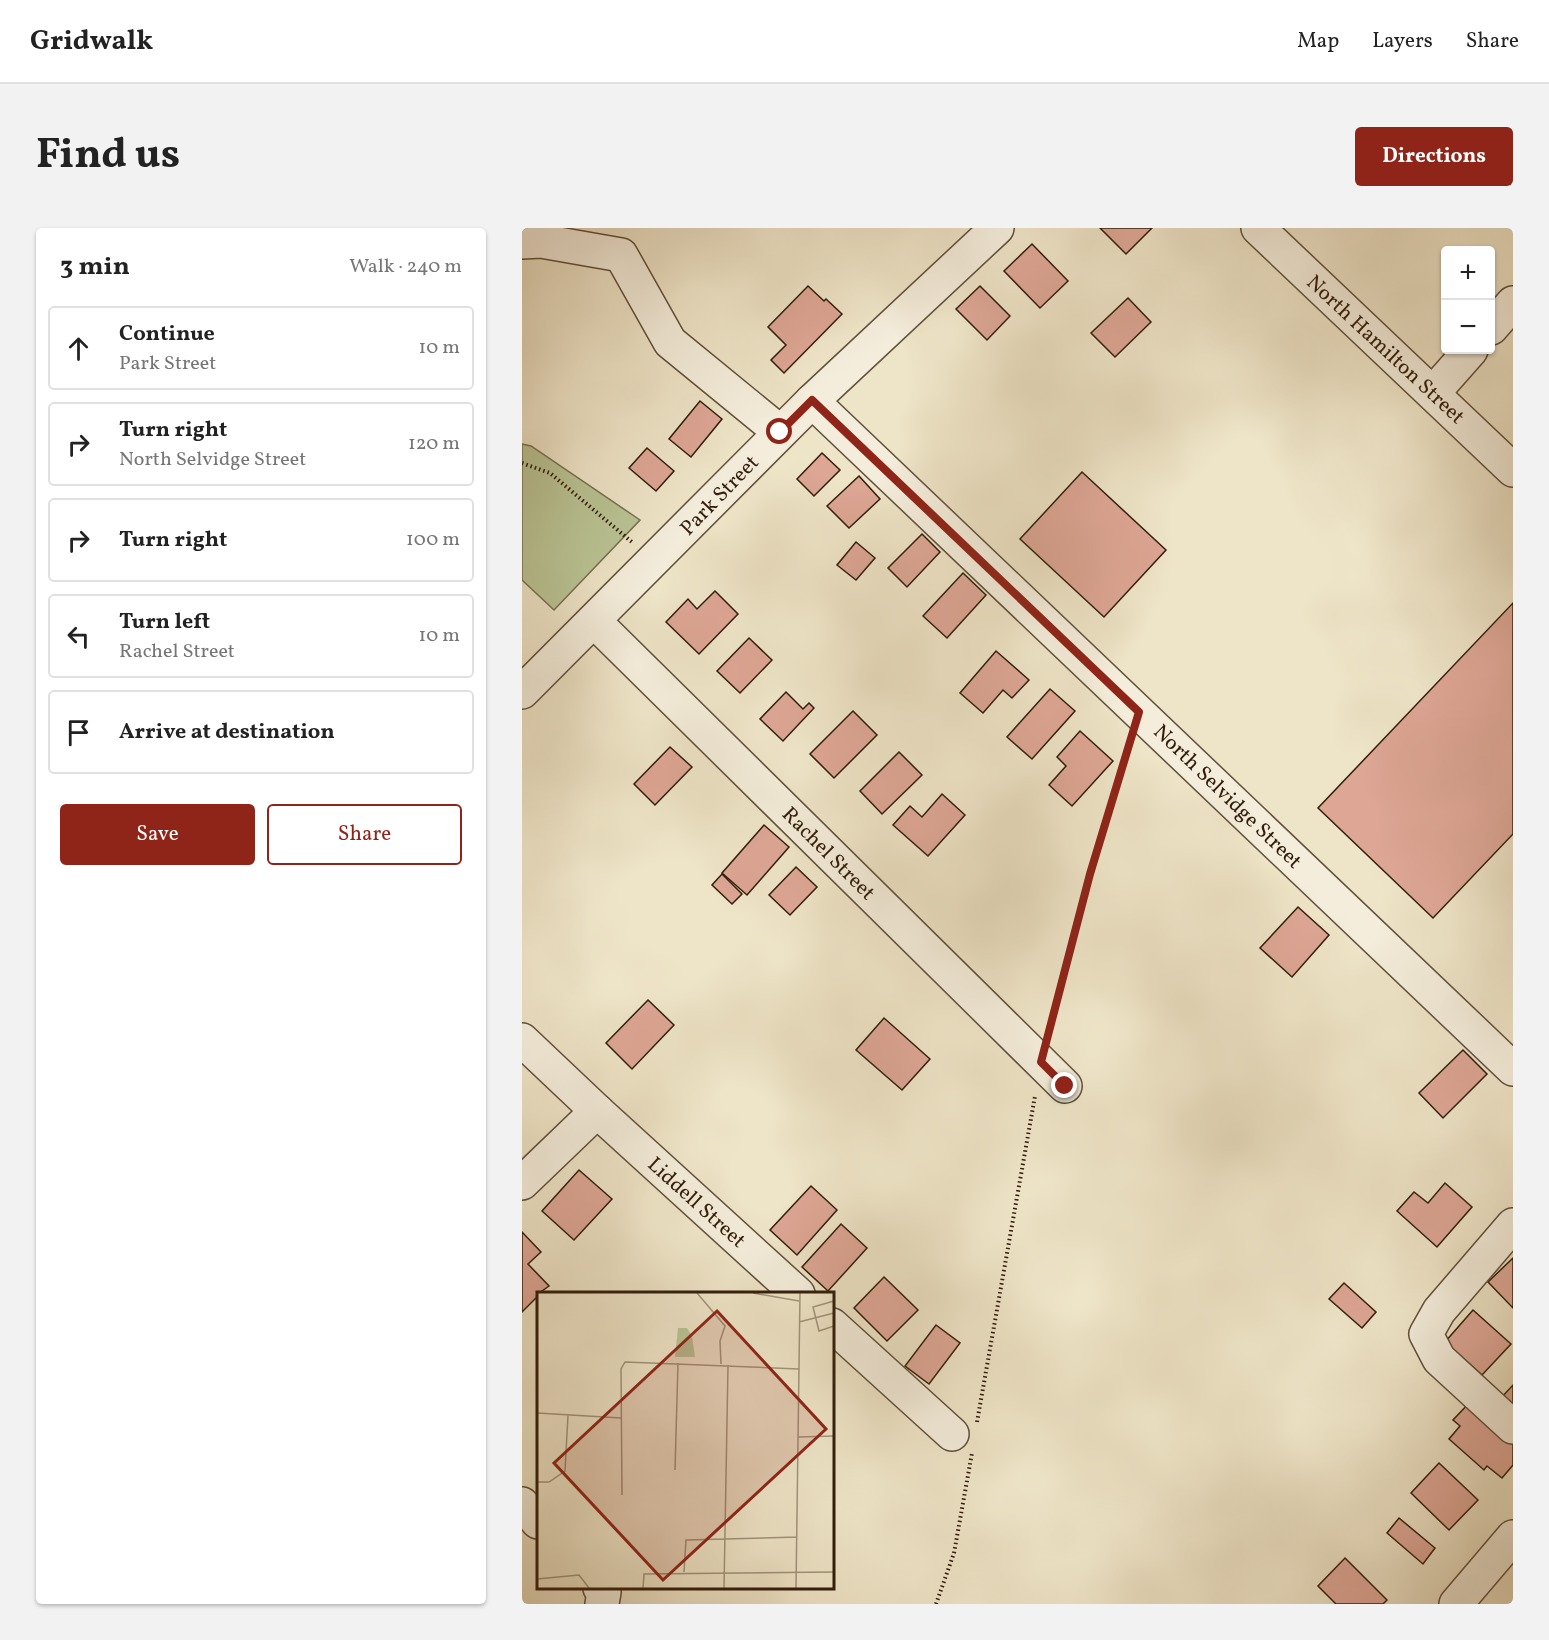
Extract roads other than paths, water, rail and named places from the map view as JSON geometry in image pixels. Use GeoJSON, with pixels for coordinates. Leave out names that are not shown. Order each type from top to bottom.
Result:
{"type":"FeatureCollection","features":[{"type":"Feature","properties":{"kind":"street","name":"Park Street"},"geometry":{"type":"LineString","coordinates":[[522,692],[812,400],[997,228]]}},
{"type":"Feature","properties":{"kind":"street","name":"North Hamilton Street"},"geometry":{"type":"LineString","coordinates":[[1258,228],[1513,470]]}},
{"type":"Feature","properties":{"kind":"street"},"geometry":{"type":"LineString","coordinates":[[522,242],[541,241],[621,255],[670,342],[780,432]]}},
{"type":"Feature","properties":{"kind":"street"},"geometry":{"type":"LineString","coordinates":[[1495,323],[1513,303]]}},
{"type":"Feature","properties":{"kind":"street"},"geometry":{"type":"LineString","coordinates":[[1432,393],[1467,354]]}},
{"type":"Feature","properties":{"kind":"street","name":"North Selvidge Street"},"geometry":{"type":"LineString","coordinates":[[812,400],[1513,1069]]}},
{"type":"Feature","properties":{"kind":"street","name":"Rachel Street"},"geometry":{"type":"LineString","coordinates":[[594,621],[1065,1086]]}},
{"type":"Feature","properties":{"kind":"street"},"geometry":{"type":"LineString","coordinates":[[522,1040],[597,1111],[522,1183]]}},
{"type":"Feature","properties":{"kind":"street","name":"Liddell Street"},"geometry":{"type":"LineString","coordinates":[[597,1111],[797,1292]]}},
{"type":"Feature","properties":{"kind":"street"},"geometry":{"type":"LineString","coordinates":[[1513,1225],[1439,1311],[1426,1334],[1439,1359],[1513,1427]]}},
{"type":"Feature","properties":{"kind":"street"},"geometry":{"type":"LineString","coordinates":[[834,1327],[968,1435]]}},
{"type":"Feature","properties":{"kind":"street"},"geometry":{"type":"LineString","coordinates":[[522,1504],[537,1521]]}},
{"type":"Feature","properties":{"kind":"street"},"geometry":{"type":"LineString","coordinates":[[1456,1604],[1513,1537]]}},
{"type":"Feature","properties":{"kind":"street"},"geometry":{"type":"LineString","coordinates":[[602,1589],[604,1592],[602,1604]]}}]}
